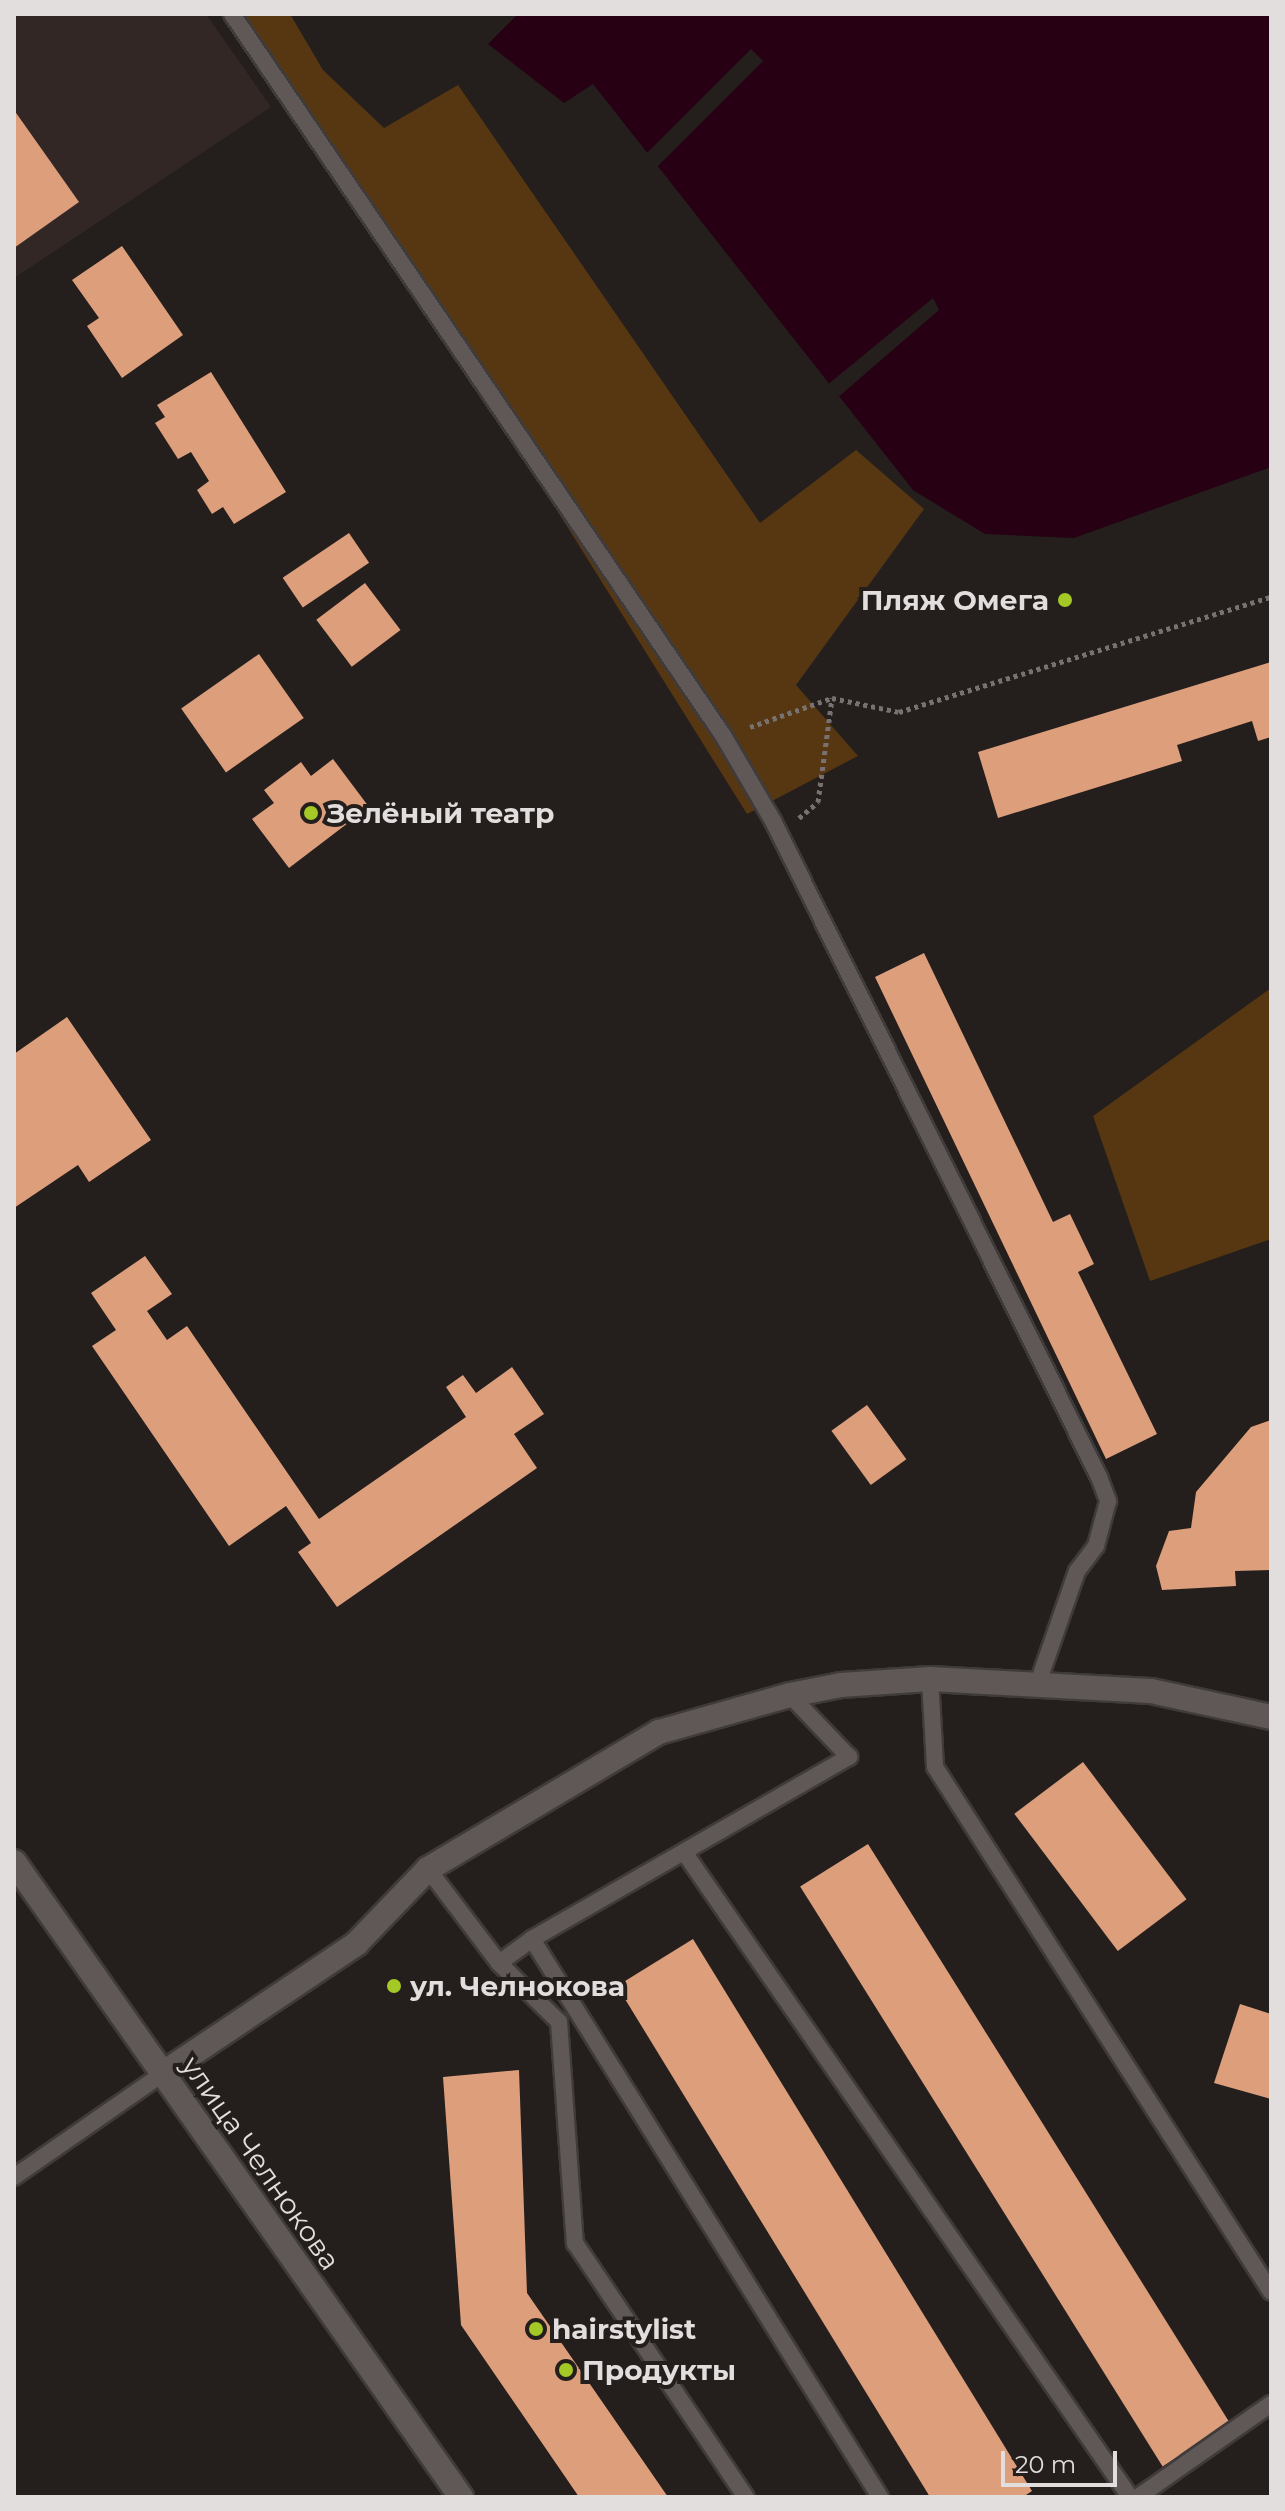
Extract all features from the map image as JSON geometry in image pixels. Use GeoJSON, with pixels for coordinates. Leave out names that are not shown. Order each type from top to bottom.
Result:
{"type":"FeatureCollection","features":[{"type":"Feature","properties":{"kind":"street"},"geometry":{"type":"LineString","coordinates":[[162,2074],[356,1944],[428,1869],[659,1732],[790,1695],[841,1685],[930,1679],[1151,1691],[1271,1717]]}},
{"type":"Feature","properties":{"kind":"street","name":"улица Челнокова"},"geometry":{"type":"LineString","coordinates":[[14,1862],[461,2497]]}},
{"type":"Feature","properties":{"kind":"lane"},"geometry":{"type":"LineString","coordinates":[[232,14],[724,737],[780,835],[1092,1462],[1108,1501],[1096,1546],[1077,1571],[1037,1686]]}},
{"type":"Feature","properties":{"kind":"lane"},"geometry":{"type":"LineString","coordinates":[[930,1679],[935,1767],[1271,2292]]}},
{"type":"Feature","properties":{"kind":"lane"},"geometry":{"type":"LineString","coordinates":[[499,1963],[532,1939],[849,1757],[790,1695]]}},
{"type":"Feature","properties":{"kind":"lane"},"geometry":{"type":"LineString","coordinates":[[684,1852],[1130,2497]]}},
{"type":"Feature","properties":{"kind":"lane"},"geometry":{"type":"LineString","coordinates":[[428,1869],[499,1963],[559,2022],[575,2243],[746,2497]]}},
{"type":"Feature","properties":{"kind":"lane"},"geometry":{"type":"LineString","coordinates":[[532,1939],[880,2497]]}},
{"type":"Feature","properties":{"kind":"lane"},"geometry":{"type":"LineString","coordinates":[[14,2177],[162,2074]]}},
{"type":"Feature","properties":{"kind":"lane"},"geometry":{"type":"LineString","coordinates":[[1138,2497],[1271,2404]]}},
{"type":"Feature","properties":{"kind":"path"},"geometry":{"type":"LineString","coordinates":[[724,737],[832,698],[899,712],[1271,597]]}},
{"type":"Feature","properties":{"kind":"path"},"geometry":{"type":"LineString","coordinates":[[780,835],[818,802],[832,698]]}},
{"type":"Feature","properties":{"kind":"shaded area"},"geometry":{"type":"Polygon","coordinates":[[[14,14],[206,14],[271,107],[14,278],[14,14]]]}},
{"type":"Feature","properties":{"kind":"shaded area"},"geometry":{"type":"Polygon","coordinates":[[[227,14],[290,14],[323,70],[384,128],[458,85],[760,523],[856,450],[924,509],[796,685],[858,756],[747,814],[411,277],[227,14]]]}},
{"type":"Feature","properties":{"kind":"shaded area"},"geometry":{"type":"Polygon","coordinates":[[[518,14],[1271,14],[1271,467],[1074,538],[985,534],[913,490],[593,84],[564,103],[488,44],[518,14]]]}},
{"type":"Feature","properties":{"kind":"shaded area"},"geometry":{"type":"Polygon","coordinates":[[[1271,988],[1271,1239],[1150,1281],[1093,1116],[1271,988]]]}},
{"type":"Feature","properties":{"kind":"pier"},"geometry":{"type":"Polygon","coordinates":[[[751,49],[763,61],[657,167],[645,155],[751,49]]]}},
{"type":"Feature","properties":{"kind":"pier"},"geometry":{"type":"Polygon","coordinates":[[[933,298],[939,310],[836,399],[826,386],[933,298]]]}},
{"type":"Feature","properties":{"kind":"building"},"geometry":{"type":"Polygon","coordinates":[[[14,110],[79,202],[14,248],[14,110]]]}},
{"type":"Feature","properties":{"kind":"building"},"geometry":{"type":"Polygon","coordinates":[[[122,246],[183,335],[122,378],[87,326],[99,318],[72,280],[122,246]]]}},
{"type":"Feature","properties":{"kind":"building"},"geometry":{"type":"Polygon","coordinates":[[[211,372],[286,492],[234,524],[223,507],[212,514],[197,490],[209,481],[191,452],[178,459],[155,423],[165,417],[157,405],[211,372]]]}},
{"type":"Feature","properties":{"kind":"building"},"geometry":{"type":"Polygon","coordinates":[[[349,533],[369,563],[303,608],[283,578],[349,533]]]}},
{"type":"Feature","properties":{"kind":"building"},"geometry":{"type":"Polygon","coordinates":[[[365,583],[401,630],[352,667],[316,620],[365,583]]]}},
{"type":"Feature","properties":{"kind":"building"},"geometry":{"type":"Polygon","coordinates":[[[259,654],[304,718],[226,772],[181,708],[259,654]]]}},
{"type":"Feature","properties":{"kind":"building"},"geometry":{"type":"Polygon","coordinates":[[[1271,662],[1271,737],[1258,741],[1252,721],[1177,745],[1182,761],[998,818],[978,752],[1271,662]]]}},
{"type":"Feature","properties":{"kind":"building","name":"Зелёный театр"},"geometry":{"type":"Polygon","coordinates":[[[333,759],[369,807],[289,868],[252,819],[274,803],[264,790],[301,762],[311,776],[333,759]]]}},
{"type":"Feature","properties":{"kind":"building"},"geometry":{"type":"Polygon","coordinates":[[[924,953],[1053,1222],[1070,1214],[1094,1264],[1078,1272],[1157,1434],[1106,1459],[875,977],[924,953]]]}},
{"type":"Feature","properties":{"kind":"building"},"geometry":{"type":"Polygon","coordinates":[[[67,1017],[151,1140],[89,1182],[78,1165],[14,1208],[14,1054],[67,1017]]]}},
{"type":"Feature","properties":{"kind":"building"},"geometry":{"type":"Polygon","coordinates":[[[145,1256],[172,1294],[147,1311],[167,1340],[187,1326],[319,1519],[466,1417],[446,1387],[463,1375],[476,1393],[512,1367],[544,1414],[514,1434],[537,1468],[337,1607],[298,1552],[311,1543],[286,1506],[229,1546],[92,1346],[116,1330],[91,1293],[145,1256]]]}},
{"type":"Feature","properties":{"kind":"building"},"geometry":{"type":"Polygon","coordinates":[[[867,1405],[906,1459],[871,1485],[831,1431],[867,1405]]]}},
{"type":"Feature","properties":{"kind":"building"},"geometry":{"type":"Polygon","coordinates":[[[1271,1420],[1271,1570],[1235,1571],[1236,1586],[1162,1590],[1156,1566],[1169,1531],[1191,1528],[1196,1492],[1251,1427],[1271,1420]]]}},
{"type":"Feature","properties":{"kind":"building"},"geometry":{"type":"Polygon","coordinates":[[[1083,1762],[1187,1899],[1118,1951],[1014,1814],[1083,1762]]]}},
{"type":"Feature","properties":{"kind":"building"},"geometry":{"type":"Polygon","coordinates":[[[868,1844],[1230,2424],[1163,2466],[800,1886],[868,1844]]]}},
{"type":"Feature","properties":{"kind":"building"},"geometry":{"type":"Polygon","coordinates":[[[693,1939],[1032,2491],[1023,2497],[930,2497],[617,1986],[693,1939]]]}},
{"type":"Feature","properties":{"kind":"building"},"geometry":{"type":"Polygon","coordinates":[[[1240,2004],[1271,2014],[1271,2099],[1214,2083],[1240,2004]]]}},
{"type":"Feature","properties":{"kind":"building"},"geometry":{"type":"Polygon","coordinates":[[[519,2070],[527,2293],[668,2497],[579,2497],[461,2325],[443,2077],[519,2070]]]}},
{"type":"Feature","properties":{"kind":"place","name":"Пляж Омега"},"geometry":{"type":"Point","coordinates":[1065,600]}},
{"type":"Feature","properties":{"kind":"place","name":"Зелёный театр"},"geometry":{"type":"Point","coordinates":[311,813]}},
{"type":"Feature","properties":{"kind":"place","name":"ул. Челнокова"},"geometry":{"type":"Point","coordinates":[394,1986]}},
{"type":"Feature","properties":{"kind":"place","name":"hairstylist"},"geometry":{"type":"Point","coordinates":[536,2329]}},
{"type":"Feature","properties":{"kind":"place","name":"Продукты"},"geometry":{"type":"Point","coordinates":[566,2370]}}]}
